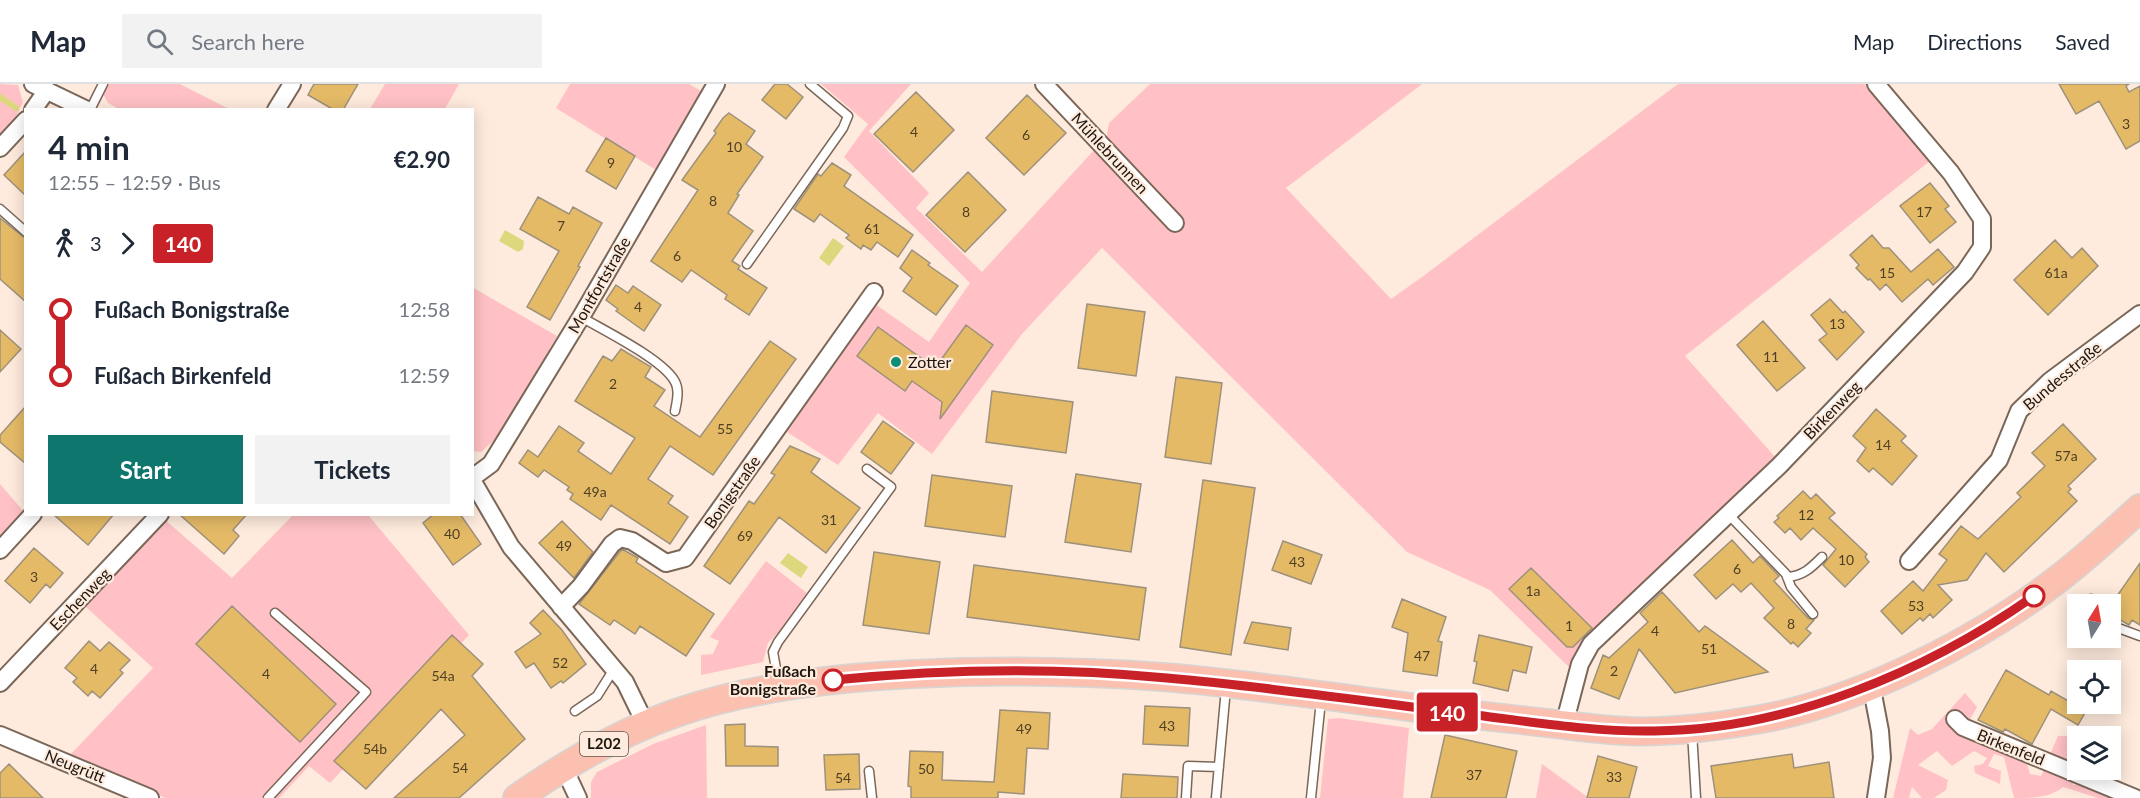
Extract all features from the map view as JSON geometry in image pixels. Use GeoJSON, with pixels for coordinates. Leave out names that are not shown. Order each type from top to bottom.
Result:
{"type":"FeatureCollection","features":[{"type":"Feature","properties":{"kind":"main road","name":"L202"},"geometry":{"type":"LineString","coordinates":[[517,798],[563,766],[603,744],[672,714],[721,700],[779,688],[873,676],[977,671],[1166,677],[1619,731],[1691,728],[1763,718],[1802,710],[1914,667],[2020,606],[2062,576],[2140,508]]}},
{"type":"Feature","properties":{"kind":"street"},"geometry":{"type":"LineString","coordinates":[[277,108],[292,84]]}},
{"type":"Feature","properties":{"kind":"street","name":"Montfortstraße"},"geometry":{"type":"LineString","coordinates":[[474,477],[491,464],[581,317],[716,84]]}},
{"type":"Feature","properties":{"kind":"street","name":"Mühlebrunnen"},"geometry":{"type":"LineString","coordinates":[[1044,84],[1174,223]]}},
{"type":"Feature","properties":{"kind":"street","name":"Birkenweg"},"geometry":{"type":"LineString","coordinates":[[1564,725],[1580,664],[1591,644],[1779,466],[1965,272],[1982,247],[1982,219],[1951,173],[1876,84]]}},
{"type":"Feature","properties":{"kind":"street"},"geometry":{"type":"LineString","coordinates":[[34,108],[40,87],[85,108]]}},
{"type":"Feature","properties":{"kind":"street"},"geometry":{"type":"LineString","coordinates":[[0,148],[24,124]]}},
{"type":"Feature","properties":{"kind":"street","name":"Bonigstraße"},"geometry":{"type":"LineString","coordinates":[[561,607],[581,586],[612,544],[620,538],[632,541],[666,563],[685,558],[874,292]]}},
{"type":"Feature","properties":{"kind":"street","name":"Bundesstraße"},"geometry":{"type":"LineString","coordinates":[[1910,561],[2000,460],[2019,411],[2050,381],[2140,314]]}},
{"type":"Feature","properties":{"kind":"street"},"geometry":{"type":"LineString","coordinates":[[474,482],[511,547],[625,682],[646,725]]}},
{"type":"Feature","properties":{"kind":"street"},"geometry":{"type":"LineString","coordinates":[[0,550],[31,516]]}},
{"type":"Feature","properties":{"kind":"street","name":"Eschenweg"},"geometry":{"type":"LineString","coordinates":[[0,683],[158,516]]}},
{"type":"Feature","properties":{"kind":"street"},"geometry":{"type":"LineString","coordinates":[[1871,684],[1880,731],[1882,758],[1876,798]]}},
{"type":"Feature","properties":{"kind":"street","name":"Birkenfeld"},"geometry":{"type":"LineString","coordinates":[[1955,719],[1963,727],[2135,798]]}},
{"type":"Feature","properties":{"kind":"street","name":"Neugrütt"},"geometry":{"type":"LineString","coordinates":[[0,735],[150,798]]}},
{"type":"Feature","properties":{"kind":"street"},"geometry":{"type":"LineString","coordinates":[[563,766],[578,798]]}},
{"type":"Feature","properties":{"kind":"lane"},"geometry":{"type":"LineString","coordinates":[[90,108],[103,84]]}},
{"type":"Feature","properties":{"kind":"lane"},"geometry":{"type":"LineString","coordinates":[[747,264],[843,128],[848,116],[810,84]]}},
{"type":"Feature","properties":{"kind":"lane"},"geometry":{"type":"LineString","coordinates":[[0,208],[24,230]]}},
{"type":"Feature","properties":{"kind":"lane"},"geometry":{"type":"LineString","coordinates":[[581,317],[659,364],[675,381],[678,397],[675,411]]}},
{"type":"Feature","properties":{"kind":"lane"},"geometry":{"type":"LineString","coordinates":[[779,688],[773,652],[778,642],[891,487],[867,469]]}},
{"type":"Feature","properties":{"kind":"lane"},"geometry":{"type":"LineString","coordinates":[[1728,514],[1786,574],[1791,587],[1813,614]]}},
{"type":"Feature","properties":{"kind":"lane"},"geometry":{"type":"LineString","coordinates":[[1787,577],[1807,572],[1822,557]]}},
{"type":"Feature","properties":{"kind":"lane"},"geometry":{"type":"LineString","coordinates":[[268,798],[366,692],[275,613]]}},
{"type":"Feature","properties":{"kind":"lane"},"geometry":{"type":"LineString","coordinates":[[2121,628],[2140,636]]}},
{"type":"Feature","properties":{"kind":"lane"},"geometry":{"type":"LineString","coordinates":[[575,711],[597,696],[614,669]]}},
{"type":"Feature","properties":{"kind":"lane"},"geometry":{"type":"LineString","coordinates":[[1216,798],[1227,684]]}},
{"type":"Feature","properties":{"kind":"lane"},"geometry":{"type":"LineString","coordinates":[[1311,798],[1322,696]]}},
{"type":"Feature","properties":{"kind":"lane"},"geometry":{"type":"LineString","coordinates":[[1691,728],[1696,798]]}},
{"type":"Feature","properties":{"kind":"lane"},"geometry":{"type":"LineString","coordinates":[[1186,798],[1188,766],[1219,767]]}},
{"type":"Feature","properties":{"kind":"lane"},"geometry":{"type":"LineString","coordinates":[[869,771],[872,798]]}},
{"type":"Feature","properties":{"kind":"shaded area"},"geometry":{"type":"Polygon","coordinates":[[[0,84],[18,85],[23,102],[16,116],[0,136],[0,84]]]}},
{"type":"Feature","properties":{"kind":"shaded area"},"geometry":{"type":"Polygon","coordinates":[[[107,84],[180,84],[227,108],[117,108],[108,103],[103,94],[107,84]]]}},
{"type":"Feature","properties":{"kind":"shaded area"},"geometry":{"type":"Polygon","coordinates":[[[385,84],[459,84],[446,108],[371,108],[385,84]]]}},
{"type":"Feature","properties":{"kind":"shaded area"},"geometry":{"type":"Polygon","coordinates":[[[570,84],[689,84],[701,91],[656,170],[556,108],[570,84]]]}},
{"type":"Feature","properties":{"kind":"shaded area"},"geometry":{"type":"Polygon","coordinates":[[[821,84],[911,84],[869,131],[929,193],[916,208],[982,272],[1095,149],[1175,232],[1183,225],[1106,140],[1109,123],[1150,84],[1422,84],[1286,188],[1391,299],[1678,84],[1871,84],[1930,161],[1685,356],[1777,459],[1572,670],[1490,590],[1407,552],[1102,248],[1022,334],[932,454],[878,413],[838,465],[787,432],[875,304],[929,342],[970,283],[844,157],[868,124],[821,84]]]}},
{"type":"Feature","properties":{"kind":"shaded area"},"geometry":{"type":"Polygon","coordinates":[[[505,230],[524,241],[523,249],[518,252],[499,241],[505,230]]]}},
{"type":"Feature","properties":{"kind":"shaded area"},"geometry":{"type":"Polygon","coordinates":[[[833,238],[844,246],[829,266],[819,258],[833,238]]]}},
{"type":"Feature","properties":{"kind":"shaded area"},"geometry":{"type":"Polygon","coordinates":[[[474,288],[557,336],[497,438],[481,452],[474,451],[474,288]]]}},
{"type":"Feature","properties":{"kind":"shaded area"},"geometry":{"type":"Polygon","coordinates":[[[0,484],[24,514],[0,546],[0,484]]]}},
{"type":"Feature","properties":{"kind":"shaded area"},"geometry":{"type":"Polygon","coordinates":[[[292,516],[369,516],[469,635],[330,783],[309,766],[279,798],[165,798],[118,775],[69,756],[153,668],[86,607],[164,519],[232,578],[292,516]]]}},
{"type":"Feature","properties":{"kind":"shaded area"},"geometry":{"type":"Polygon","coordinates":[[[788,553],[808,567],[801,578],[780,563],[788,553]]]}},
{"type":"Feature","properties":{"kind":"shaded area"},"geometry":{"type":"Polygon","coordinates":[[[766,561],[807,593],[791,620],[768,643],[763,662],[701,675],[701,655],[713,654],[719,641],[710,637],[766,561]]]}},
{"type":"Feature","properties":{"kind":"shaded area"},"geometry":{"type":"Polygon","coordinates":[[[1965,693],[1977,707],[1962,733],[1992,745],[1994,749],[2003,753],[2005,751],[2025,757],[2030,774],[2041,776],[2058,736],[2067,736],[2067,780],[2072,780],[2073,785],[2088,783],[2117,798],[2098,798],[2063,787],[2046,795],[2014,798],[2004,757],[1994,754],[1988,766],[2001,771],[2000,784],[1975,773],[1974,766],[1983,764],[1987,758],[1974,751],[1952,766],[1937,751],[1918,765],[1948,780],[1946,790],[1934,798],[1922,798],[1912,787],[1909,798],[1893,798],[1910,728],[1918,735],[1932,729],[1965,693]]]}},
{"type":"Feature","properties":{"kind":"shaded area"},"geometry":{"type":"Polygon","coordinates":[[[1339,718],[1409,728],[1403,798],[1320,798],[1328,719],[1339,718]]]}},
{"type":"Feature","properties":{"kind":"shaded area"},"geometry":{"type":"Polygon","coordinates":[[[706,725],[707,798],[591,798],[591,782],[597,772],[653,744],[706,725]]]}},
{"type":"Feature","properties":{"kind":"shaded area"},"geometry":{"type":"Polygon","coordinates":[[[1542,764],[1589,798],[1536,798],[1542,764]]]}},
{"type":"Feature","properties":{"kind":"building"},"geometry":{"type":"Polygon","coordinates":[[[314,84],[358,84],[344,108],[331,108],[308,95],[314,84]]]}},
{"type":"Feature","properties":{"kind":"building"},"geometry":{"type":"Polygon","coordinates":[[[775,84],[787,84],[803,97],[786,119],[762,100],[775,84]]]}},
{"type":"Feature","properties":{"kind":"building"},"geometry":{"type":"Polygon","coordinates":[[[2059,84],[2129,84],[2126,86],[2129,92],[2140,86],[2140,141],[2126,149],[2099,101],[2076,114],[2059,84]]]}},
{"type":"Feature","properties":{"kind":"building"},"geometry":{"type":"Polygon","coordinates":[[[916,92],[954,130],[913,172],[874,134],[916,92]]]}},
{"type":"Feature","properties":{"kind":"building"},"geometry":{"type":"Polygon","coordinates":[[[1027,95],[1066,133],[1024,175],[986,138],[1027,95]]]}},
{"type":"Feature","properties":{"kind":"building"},"geometry":{"type":"Polygon","coordinates":[[[729,113],[755,131],[746,144],[763,157],[737,194],[739,195],[728,213],[753,231],[732,261],[740,266],[738,269],[767,288],[749,315],[725,299],[727,295],[691,270],[682,282],[651,261],[698,190],[682,180],[716,133],[714,131],[723,118],[729,113]]]}},
{"type":"Feature","properties":{"kind":"building"},"geometry":{"type":"Polygon","coordinates":[[[606,138],[635,156],[616,189],[586,171],[606,138]]]}},
{"type":"Feature","properties":{"kind":"building"},"geometry":{"type":"Polygon","coordinates":[[[24,153],[24,194],[4,175],[24,153]]]}},
{"type":"Feature","properties":{"kind":"building"},"geometry":{"type":"Polygon","coordinates":[[[832,163],[851,175],[844,186],[913,235],[898,257],[877,242],[871,250],[863,245],[861,249],[846,238],[849,235],[820,214],[814,222],[794,209],[818,174],[821,176],[832,163]]]}},
{"type":"Feature","properties":{"kind":"building"},"geometry":{"type":"Polygon","coordinates":[[[968,172],[1006,210],[965,252],[926,215],[968,172]]]}},
{"type":"Feature","properties":{"kind":"building"},"geometry":{"type":"Polygon","coordinates":[[[1930,183],[1949,206],[1945,209],[1956,222],[1930,243],[1900,206],[1930,183]]]}},
{"type":"Feature","properties":{"kind":"building"},"geometry":{"type":"Polygon","coordinates":[[[538,197],[569,214],[573,207],[602,223],[550,320],[527,307],[559,251],[520,229],[538,197]]]}},
{"type":"Feature","properties":{"kind":"building"},"geometry":{"type":"Polygon","coordinates":[[[0,218],[24,237],[24,300],[0,279],[0,218]]]}},
{"type":"Feature","properties":{"kind":"building"},"geometry":{"type":"Polygon","coordinates":[[[1872,235],[1883,248],[1889,248],[1911,272],[1938,249],[1954,267],[1933,285],[1928,279],[1902,302],[1886,284],[1880,290],[1870,279],[1868,280],[1856,268],[1859,265],[1850,255],[1872,235]]]}},
{"type":"Feature","properties":{"kind":"building"},"geometry":{"type":"Polygon","coordinates":[[[2055,240],[2072,258],[2082,248],[2098,266],[2048,315],[2014,280],[2055,240]]]}},
{"type":"Feature","properties":{"kind":"building"},"geometry":{"type":"Polygon","coordinates":[[[912,250],[930,263],[928,265],[958,286],[936,315],[903,291],[912,278],[900,268],[912,250]]]}},
{"type":"Feature","properties":{"kind":"building"},"geometry":{"type":"Polygon","coordinates":[[[616,285],[628,293],[633,286],[661,305],[644,331],[616,311],[618,309],[606,300],[616,285]]]}},
{"type":"Feature","properties":{"kind":"building"},"geometry":{"type":"Polygon","coordinates":[[[1830,299],[1843,313],[1845,311],[1864,332],[1837,360],[1819,340],[1827,334],[1811,315],[1830,299]]]}},
{"type":"Feature","properties":{"kind":"building"},"geometry":{"type":"Polygon","coordinates":[[[1087,304],[1145,312],[1136,376],[1078,368],[1087,304]]]}},
{"type":"Feature","properties":{"kind":"building"},"geometry":{"type":"Polygon","coordinates":[[[1763,321],[1805,368],[1777,391],[1737,345],[1763,321]]]}},
{"type":"Feature","properties":{"kind":"building","name":"Zotter"},"geometry":{"type":"Polygon","coordinates":[[[966,325],[993,345],[940,419],[942,402],[912,381],[905,391],[857,356],[878,327],[935,368],[966,325]]]}},
{"type":"Feature","properties":{"kind":"building"},"geometry":{"type":"Polygon","coordinates":[[[0,330],[21,349],[0,372],[0,330]]]}},
{"type":"Feature","properties":{"kind":"building"},"geometry":{"type":"Polygon","coordinates":[[[770,341],[796,359],[713,475],[670,446],[648,479],[673,496],[668,503],[688,517],[670,544],[611,505],[601,520],[570,499],[573,494],[567,490],[569,487],[544,470],[538,477],[519,463],[528,450],[538,457],[559,426],[584,443],[578,451],[611,474],[635,438],[575,401],[603,356],[612,361],[621,349],[651,367],[645,377],[665,390],[654,406],[700,437],[770,341]]]}},
{"type":"Feature","properties":{"kind":"building"},"geometry":{"type":"Polygon","coordinates":[[[1176,377],[1222,383],[1211,464],[1165,457],[1176,377]]]}},
{"type":"Feature","properties":{"kind":"building"},"geometry":{"type":"Polygon","coordinates":[[[992,391],[1073,402],[1066,453],[986,442],[992,391]]]}},
{"type":"Feature","properties":{"kind":"building"},"geometry":{"type":"Polygon","coordinates":[[[24,408],[24,462],[0,442],[0,435],[24,408]]]}},
{"type":"Feature","properties":{"kind":"building"},"geometry":{"type":"Polygon","coordinates":[[[1876,409],[1906,436],[1901,441],[1917,456],[1892,485],[1873,468],[1869,472],[1857,461],[1866,448],[1853,436],[1876,409]]]}},
{"type":"Feature","properties":{"kind":"building"},"geometry":{"type":"Polygon","coordinates":[[[883,421],[914,443],[891,474],[861,452],[883,421]]]}},
{"type":"Feature","properties":{"kind":"building"},"geometry":{"type":"Polygon","coordinates":[[[2063,424],[2096,459],[2068,486],[2071,489],[2068,492],[2077,501],[2004,572],[1986,553],[1967,580],[1938,585],[1952,600],[1933,618],[1930,614],[1923,621],[1920,618],[1902,634],[1881,611],[1913,581],[1923,591],[1947,560],[1939,554],[1961,526],[1978,539],[2021,497],[2017,493],[2045,466],[2032,453],[2063,424]]]}},
{"type":"Feature","properties":{"kind":"building"},"geometry":{"type":"Polygon","coordinates":[[[790,446],[820,459],[811,472],[860,508],[826,553],[779,517],[730,584],[704,566],[749,501],[754,504],[775,475],[771,473],[790,446]]]}},
{"type":"Feature","properties":{"kind":"building"},"geometry":{"type":"Polygon","coordinates":[[[1076,474],[1141,484],[1131,552],[1065,542],[1076,474]]]}},
{"type":"Feature","properties":{"kind":"building"},"geometry":{"type":"Polygon","coordinates":[[[932,475],[1012,486],[1005,537],[925,526],[932,475]]]}},
{"type":"Feature","properties":{"kind":"building"},"geometry":{"type":"Polygon","coordinates":[[[1203,480],[1255,488],[1231,655],[1180,647],[1203,480]]]}},
{"type":"Feature","properties":{"kind":"building"},"geometry":{"type":"Polygon","coordinates":[[[1803,491],[1811,499],[1816,494],[1835,513],[1829,518],[1867,554],[1865,557],[1869,562],[1845,587],[1823,565],[1836,549],[1813,528],[1801,540],[1790,528],[1785,533],[1774,522],[1779,518],[1777,516],[1803,491]]]}},
{"type":"Feature","properties":{"kind":"building"},"geometry":{"type":"Polygon","coordinates":[[[55,516],[112,516],[88,545],[55,516]]]}},
{"type":"Feature","properties":{"kind":"building"},"geometry":{"type":"Polygon","coordinates":[[[181,516],[245,516],[233,530],[239,536],[224,554],[181,516]]]}},
{"type":"Feature","properties":{"kind":"building"},"geometry":{"type":"Polygon","coordinates":[[[432,516],[461,516],[481,544],[453,565],[423,523],[432,516]]]}},
{"type":"Feature","properties":{"kind":"building"},"geometry":{"type":"Polygon","coordinates":[[[562,521],[593,552],[574,578],[539,543],[562,521]]]}},
{"type":"Feature","properties":{"kind":"building"},"geometry":{"type":"Polygon","coordinates":[[[1732,540],[1753,563],[1760,556],[1779,576],[1774,581],[1808,618],[1814,620],[1806,629],[1811,633],[1798,647],[1793,642],[1791,644],[1764,618],[1774,608],[1751,583],[1741,592],[1733,584],[1716,599],[1694,575],[1732,540]]]}},
{"type":"Feature","properties":{"kind":"building"},"geometry":{"type":"Polygon","coordinates":[[[1283,541],[1322,555],[1311,584],[1272,570],[1283,541]]]}},
{"type":"Feature","properties":{"kind":"building"},"geometry":{"type":"Polygon","coordinates":[[[34,548],[63,573],[50,588],[46,584],[30,603],[5,581],[34,548]]]}},
{"type":"Feature","properties":{"kind":"building"},"geometry":{"type":"Polygon","coordinates":[[[622,549],[638,558],[636,562],[714,614],[686,656],[640,626],[635,634],[614,620],[610,625],[579,604],[622,549]]]}},
{"type":"Feature","properties":{"kind":"building"},"geometry":{"type":"Polygon","coordinates":[[[874,552],[940,562],[929,634],[863,625],[874,552]]]}},
{"type":"Feature","properties":{"kind":"building"},"geometry":{"type":"Polygon","coordinates":[[[2140,563],[2140,625],[2132,620],[2129,625],[2121,620],[2121,594],[2118,594],[2140,563]]]}},
{"type":"Feature","properties":{"kind":"building"},"geometry":{"type":"Polygon","coordinates":[[[974,565],[1146,588],[1139,640],[967,617],[974,565]]]}},
{"type":"Feature","properties":{"kind":"building"},"geometry":{"type":"Polygon","coordinates":[[[1531,568],[1592,628],[1573,647],[1567,647],[1509,589],[1531,568]]]}},
{"type":"Feature","properties":{"kind":"building"},"geometry":{"type":"Polygon","coordinates":[[[1662,592],[1699,632],[1705,626],[1768,672],[1675,693],[1639,649],[1619,699],[1591,688],[1603,655],[1609,658],[1648,622],[1640,613],[1662,592]]]}},
{"type":"Feature","properties":{"kind":"building"},"geometry":{"type":"Polygon","coordinates":[[[1402,599],[1446,617],[1438,641],[1442,642],[1437,676],[1403,671],[1408,633],[1392,627],[1402,599]]]}},
{"type":"Feature","properties":{"kind":"building"},"geometry":{"type":"Polygon","coordinates":[[[232,606],[336,704],[300,742],[196,644],[232,606]]]}},
{"type":"Feature","properties":{"kind":"building"},"geometry":{"type":"Polygon","coordinates":[[[543,610],[562,630],[586,664],[563,683],[561,681],[551,688],[534,663],[526,668],[515,652],[541,634],[530,623],[543,610]]]}},
{"type":"Feature","properties":{"kind":"building"},"geometry":{"type":"Polygon","coordinates":[[[1252,622],[1291,628],[1288,650],[1244,643],[1252,622]]]}},
{"type":"Feature","properties":{"kind":"building"},"geometry":{"type":"Polygon","coordinates":[[[452,635],[483,664],[472,676],[525,739],[459,798],[394,798],[465,735],[441,709],[366,789],[334,761],[452,635]]]}},
{"type":"Feature","properties":{"kind":"building"},"geometry":{"type":"Polygon","coordinates":[[[1479,635],[1532,647],[1526,673],[1513,670],[1508,691],[1473,683],[1479,635]]]}},
{"type":"Feature","properties":{"kind":"building"},"geometry":{"type":"Polygon","coordinates":[[[89,641],[100,651],[109,642],[130,660],[120,670],[123,673],[100,698],[92,691],[88,696],[73,682],[77,678],[65,668],[89,641]]]}},
{"type":"Feature","properties":{"kind":"building"},"geometry":{"type":"Polygon","coordinates":[[[2006,670],[2049,695],[2051,691],[2067,700],[2067,714],[2084,714],[2078,725],[2051,709],[2032,744],[2005,729],[2003,732],[1978,720],[2006,670]]]}},
{"type":"Feature","properties":{"kind":"building"},"geometry":{"type":"Polygon","coordinates":[[[1145,706],[1190,708],[1188,746],[1143,744],[1145,706]]]}},
{"type":"Feature","properties":{"kind":"building"},"geometry":{"type":"Polygon","coordinates":[[[1000,710],[1050,713],[1048,749],[1027,748],[1024,794],[998,792],[998,798],[911,798],[911,787],[908,786],[910,751],[943,752],[942,780],[994,782],[1000,710]]]}},
{"type":"Feature","properties":{"kind":"building"},"geometry":{"type":"Polygon","coordinates":[[[745,724],[745,746],[778,747],[778,766],[726,766],[725,725],[745,724]]]}},
{"type":"Feature","properties":{"kind":"building"},"geometry":{"type":"Polygon","coordinates":[[[1445,735],[1517,751],[1506,798],[1431,798],[1445,735]]]}},
{"type":"Feature","properties":{"kind":"building"},"geometry":{"type":"Polygon","coordinates":[[[859,754],[860,789],[826,790],[824,755],[859,754]]]}},
{"type":"Feature","properties":{"kind":"building"},"geometry":{"type":"Polygon","coordinates":[[[1792,754],[1794,768],[1829,762],[1834,798],[1716,798],[1711,766],[1792,754]]]}},
{"type":"Feature","properties":{"kind":"building"},"geometry":{"type":"Polygon","coordinates":[[[1598,756],[1637,767],[1629,798],[1587,798],[1598,756]]]}},
{"type":"Feature","properties":{"kind":"building"},"geometry":{"type":"Polygon","coordinates":[[[9,764],[43,798],[0,798],[0,773],[9,764]]]}},
{"type":"Feature","properties":{"kind":"building"},"geometry":{"type":"Polygon","coordinates":[[[1123,774],[1178,777],[1177,798],[1121,798],[1123,774]]]}},
{"type":"Feature","properties":{"kind":"waterway"},"geometry":{"type":"LineString","coordinates":[[0,97],[16,108]]}},
{"type":"Feature","properties":{"kind":"bus line","name":"140"},"geometry":{"type":"LineString","coordinates":[[833,680],[977,671],[1080,672],[1166,677],[1519,721],[1619,731],[1657,731],[1713,726],[1802,710],[1914,667],[2034,596]]}},
{"type":"Feature","properties":{"kind":"place","name":"Zotter"},"geometry":{"type":"Point","coordinates":[896,362]}},
{"type":"Feature","properties":{"kind":"place","name":"Fußach Bonigstraße"},"geometry":{"type":"Point","coordinates":[833,680]}}]}
